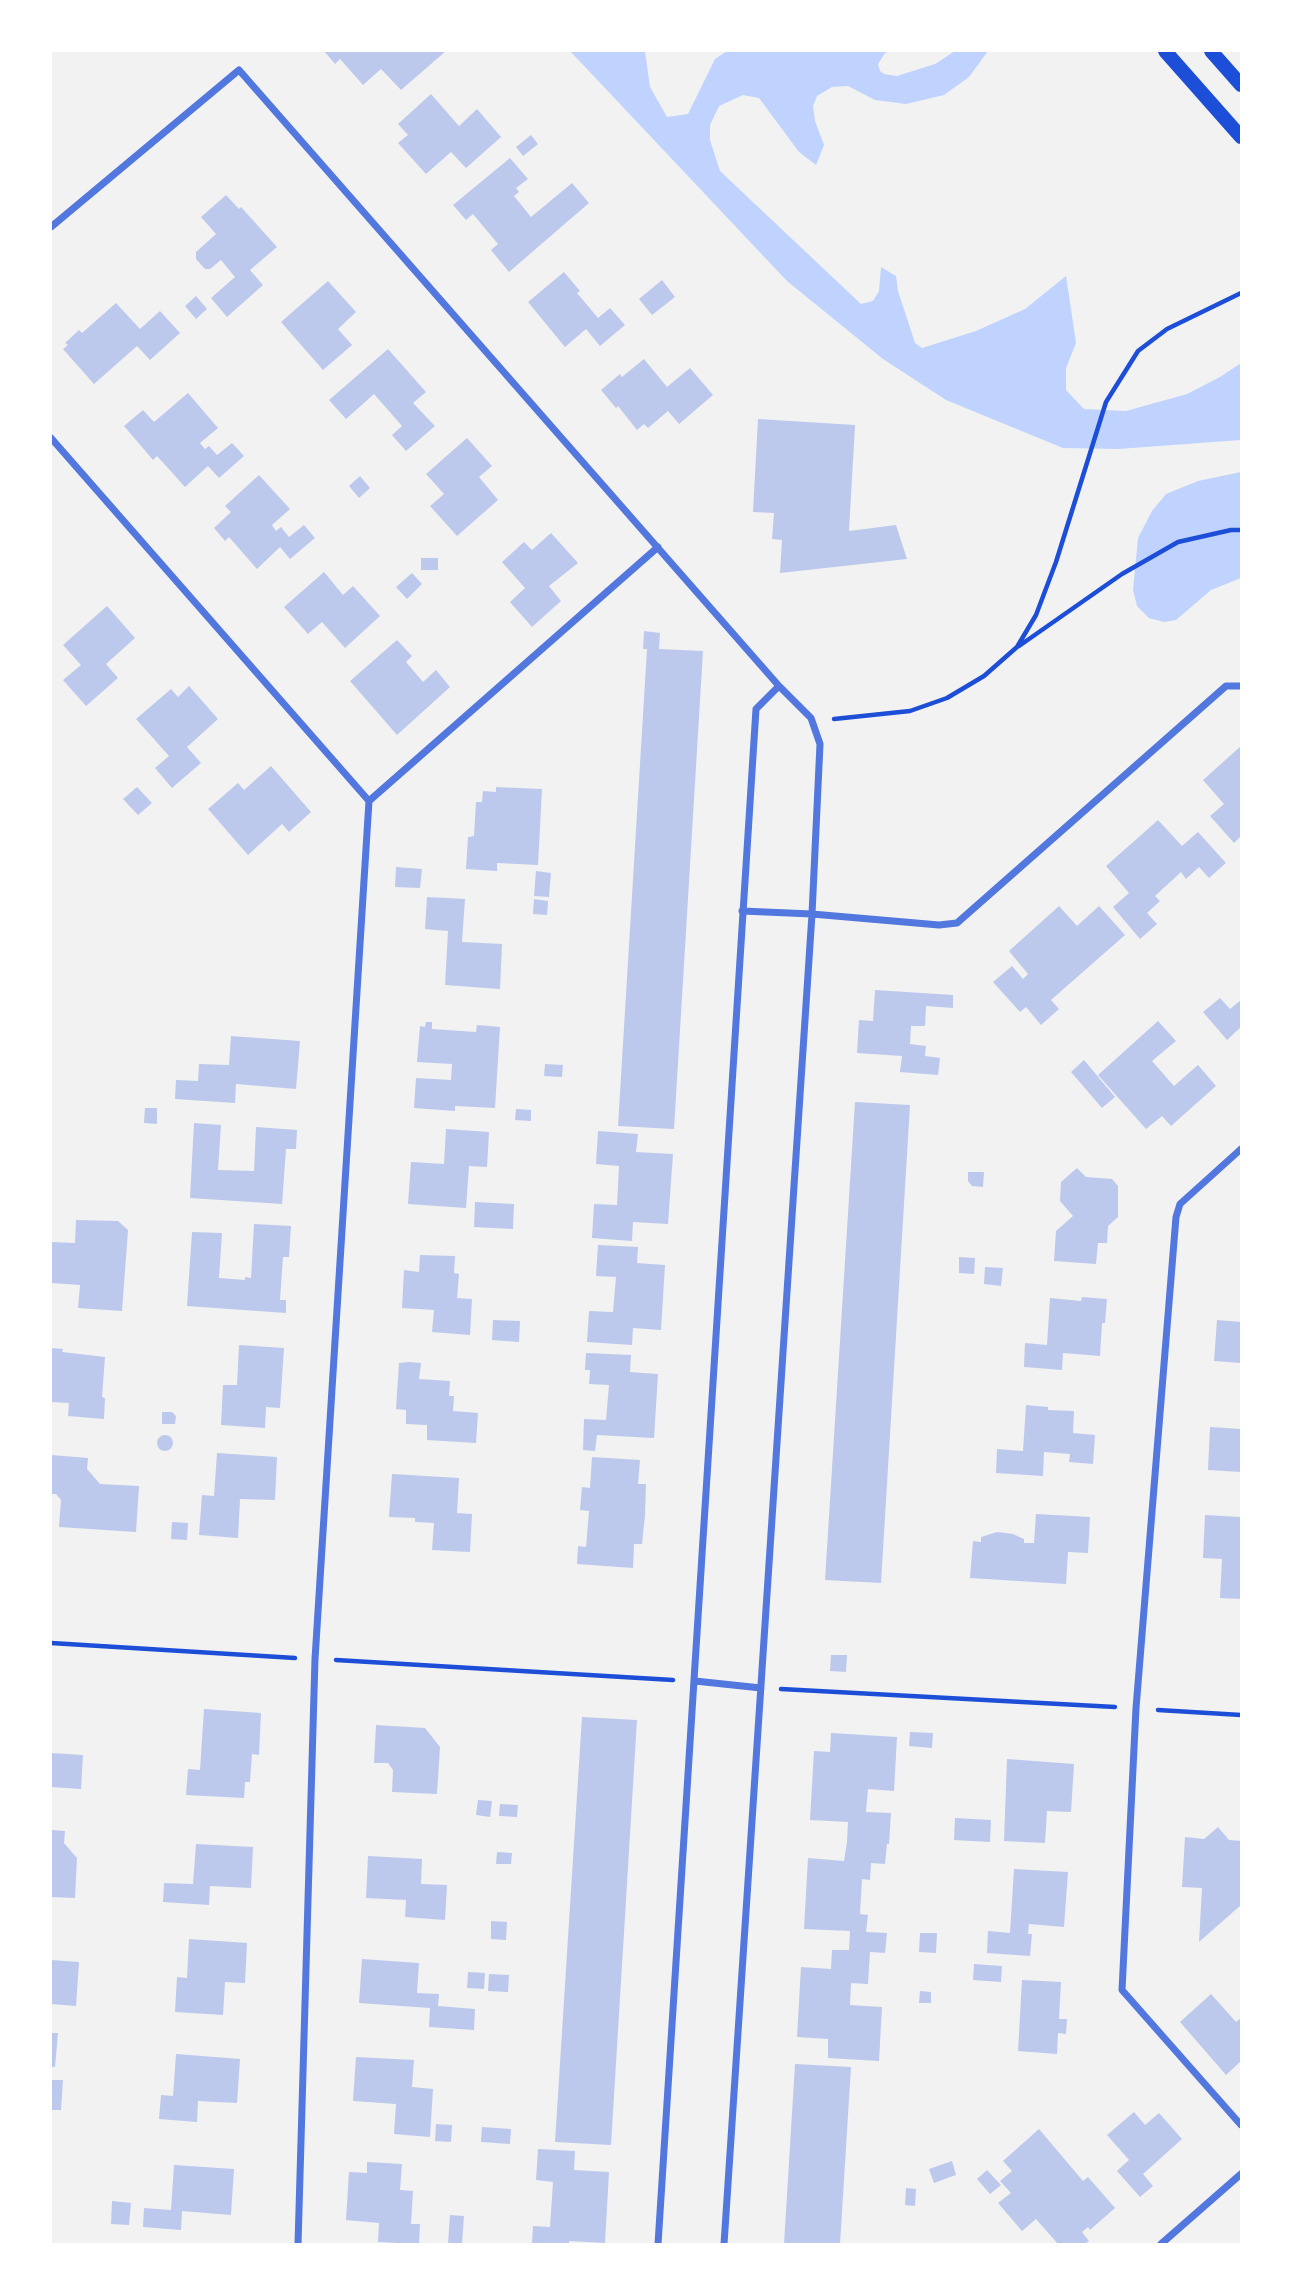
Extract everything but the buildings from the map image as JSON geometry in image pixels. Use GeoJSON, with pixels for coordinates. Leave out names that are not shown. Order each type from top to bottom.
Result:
{"type":"FeatureCollection","features":[{"type":"Feature","properties":{"kind":"main road"},"geometry":{"type":"LineString","coordinates":[[1165,51],[1241,137]]}},
{"type":"Feature","properties":{"kind":"main road"},"geometry":{"type":"LineString","coordinates":[[1211,51],[1241,85]]}},
{"type":"Feature","properties":{"kind":"street"},"geometry":{"type":"LineString","coordinates":[[51,227],[239,70],[779,686],[811,718],[820,744],[812,914],[724,2244]]}},
{"type":"Feature","properties":{"kind":"street"},"geometry":{"type":"LineString","coordinates":[[51,438],[369,801],[315,1659],[298,2244]]}},
{"type":"Feature","properties":{"kind":"street"},"geometry":{"type":"LineString","coordinates":[[369,801],[658,547]]}},
{"type":"Feature","properties":{"kind":"street"},"geometry":{"type":"LineString","coordinates":[[659,2244],[756,709],[779,686]]}},
{"type":"Feature","properties":{"kind":"street"},"geometry":{"type":"LineString","coordinates":[[742,911],[939,925],[957,923],[1226,686],[1241,686]]}},
{"type":"Feature","properties":{"kind":"street"},"geometry":{"type":"LineString","coordinates":[[1241,1149],[1180,1204],[1176,1217],[1136,1708],[1122,1990],[1241,2125]]}},
{"type":"Feature","properties":{"kind":"street"},"geometry":{"type":"LineString","coordinates":[[695,1681],[761,1688]]}},
{"type":"Feature","properties":{"kind":"street"},"geometry":{"type":"LineString","coordinates":[[1161,2244],[1241,2174]]}},
{"type":"Feature","properties":{"kind":"path"},"geometry":{"type":"LineString","coordinates":[[1017,647],[1036,615],[1056,562],[1106,402],[1138,351],[1167,329],[1241,293]]}},
{"type":"Feature","properties":{"kind":"path"},"geometry":{"type":"LineString","coordinates":[[811,718],[844,719],[910,711],[947,698],[984,676],[1017,647],[1122,575],[1178,542],[1241,530]]}},
{"type":"Feature","properties":{"kind":"path"},"geometry":{"type":"LineString","coordinates":[[51,1643],[695,1681]]}},
{"type":"Feature","properties":{"kind":"path"},"geometry":{"type":"LineString","coordinates":[[761,1688],[1241,1715]]}},
{"type":"Feature","properties":{"kind":"water"},"geometry":{"type":"Polygon","coordinates":[[[570,51],[645,51],[650,87],[667,117],[688,114],[715,59],[727,51],[890,51],[885,53],[878,64],[884,74],[897,76],[935,64],[955,51],[988,51],[969,77],[944,95],[906,104],[875,100],[848,86],[832,87],[817,96],[813,106],[815,121],[824,145],[816,165],[799,152],[759,98],[743,95],[719,106],[710,125],[710,140],[720,171],[861,304],[873,301],[879,291],[881,267],[896,276],[898,291],[915,343],[922,348],[976,331],[1025,309],[1066,276],[1076,343],[1066,368],[1066,390],[1084,409],[1126,411],[1187,394],[1241,363],[1241,440],[1118,449],[1063,448],[946,400],[883,359],[787,281],[570,51]]]}},
{"type":"Feature","properties":{"kind":"water"},"geometry":{"type":"Polygon","coordinates":[[[1241,472],[1241,578],[1211,590],[1176,620],[1164,622],[1149,618],[1137,606],[1133,590],[1138,538],[1152,511],[1166,494],[1198,481],[1241,472]]]}}]}
